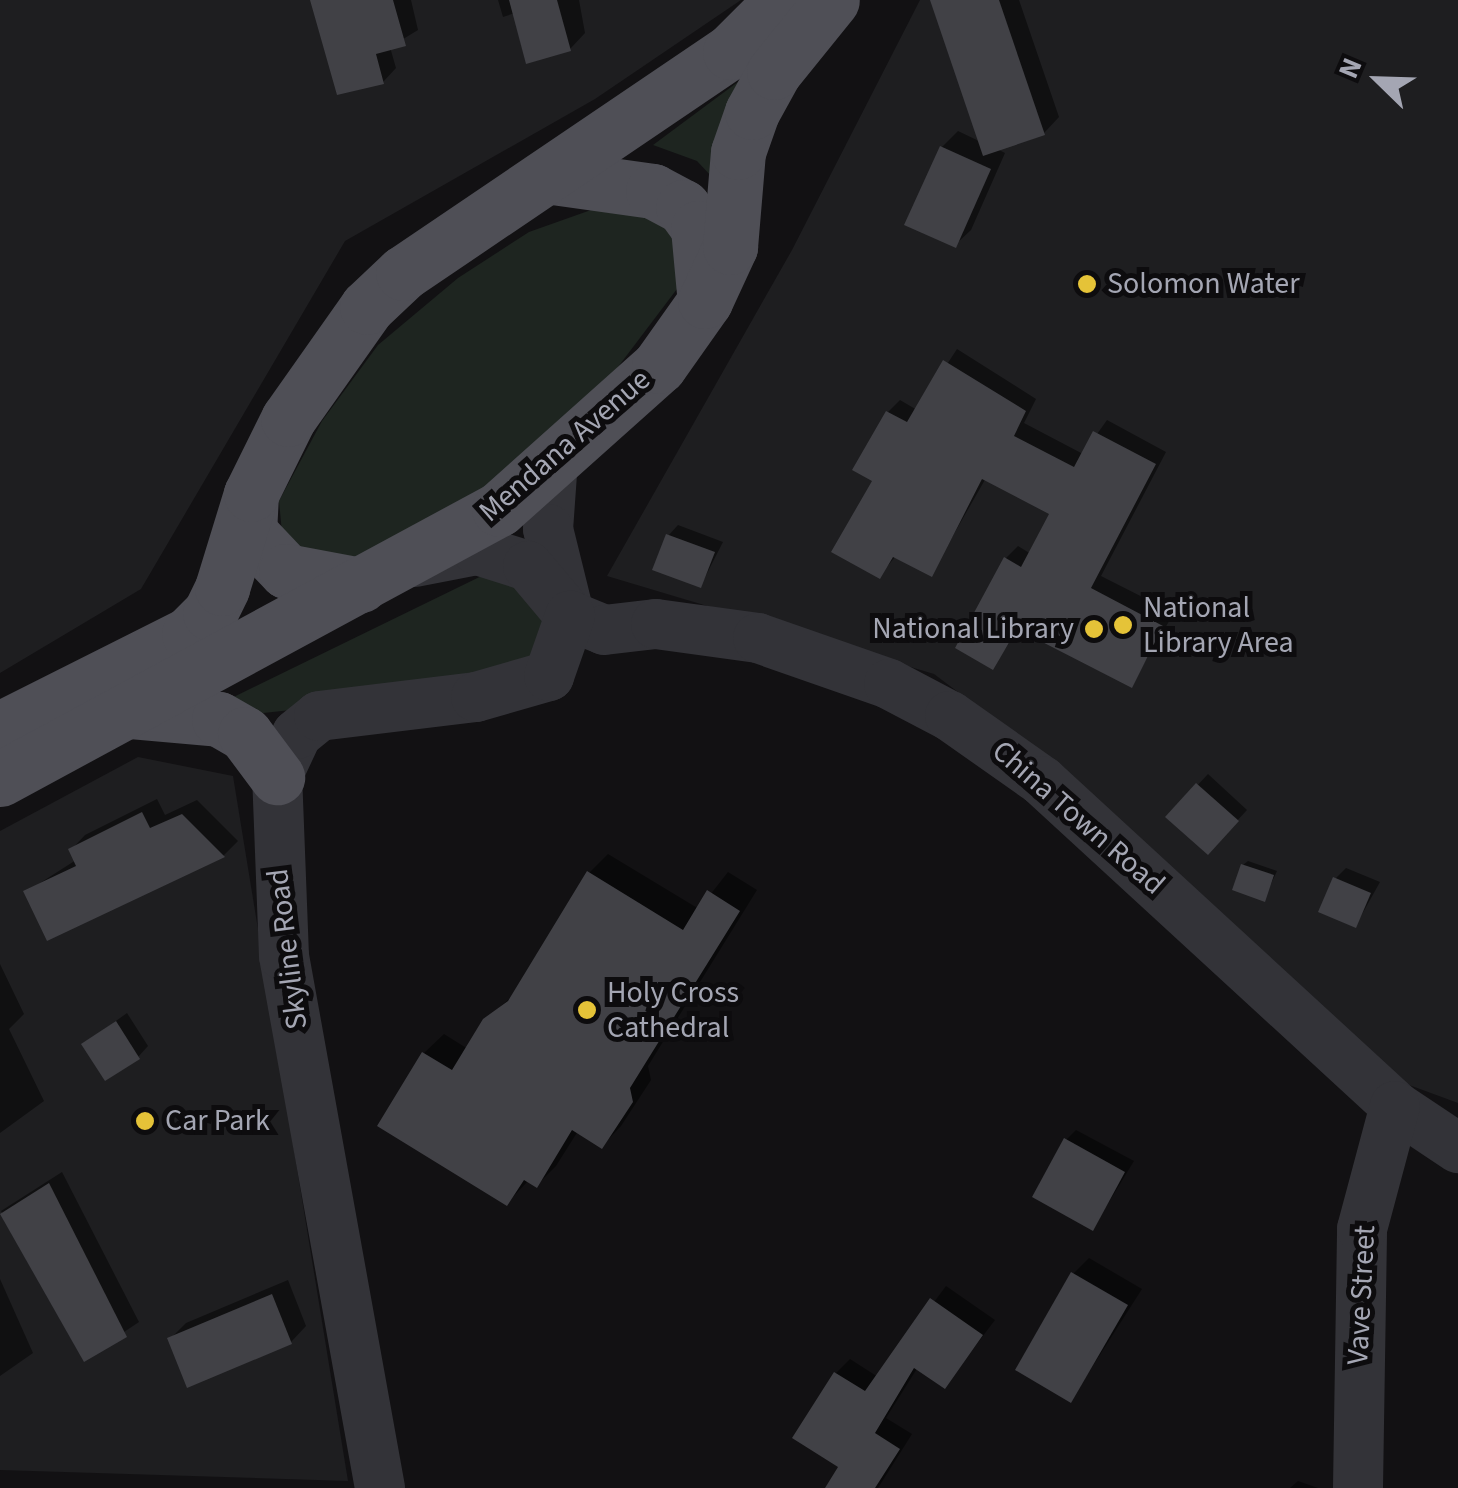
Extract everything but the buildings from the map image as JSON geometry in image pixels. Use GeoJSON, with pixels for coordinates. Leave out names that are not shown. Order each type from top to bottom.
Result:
{"type":"FeatureCollection","features":[{"type":"Feature","properties":{"kind":"main road"},"geometry":{"type":"LineString","coordinates":[[0,728],[189,634],[222,588],[251,494],[318,370],[367,307],[402,273],[552,177],[730,52],[782,0]]}},
{"type":"Feature","properties":{"kind":"main road","name":"Mendana Avenue"},"geometry":{"type":"LineString","coordinates":[[0,780],[360,584],[409,563],[499,509],[659,366],[704,301],[730,247],[738,152],[752,112],[774,72],[832,0]]}},
{"type":"Feature","properties":{"kind":"main road"},"geometry":{"type":"LineString","coordinates":[[552,177],[654,191],[683,206],[698,228],[704,301]]}},
{"type":"Feature","properties":{"kind":"main road"},"geometry":{"type":"LineString","coordinates":[[251,494],[249,532],[286,572],[360,584]]}},
{"type":"Feature","properties":{"kind":"main road"},"geometry":{"type":"LineString","coordinates":[[130,711],[219,719],[244,734],[277,776]]}},
{"type":"Feature","properties":{"kind":"street"},"geometry":{"type":"LineString","coordinates":[[553,460],[548,529],[570,616]]}},
{"type":"Feature","properties":{"kind":"street"},"geometry":{"type":"LineString","coordinates":[[409,563],[477,550],[528,566],[570,616]]}},
{"type":"Feature","properties":{"kind":"street","name":"Skyline Road"},"geometry":{"type":"LineString","coordinates":[[380,1488],[284,956],[277,776],[297,734],[320,716],[476,697],[549,676],[570,616]]}},
{"type":"Feature","properties":{"kind":"street","name":"China Town Road"},"geometry":{"type":"LineString","coordinates":[[570,616],[604,630],[656,624],[758,638],[889,684],[950,716],[1042,781],[1396,1106],[1458,1148]]}},
{"type":"Feature","properties":{"kind":"street","name":"Vave Street"},"geometry":{"type":"LineString","coordinates":[[1358,1488],[1362,1229],[1396,1106]]}},
{"type":"Feature","properties":{"kind":"shaded area"},"geometry":{"type":"Polygon","coordinates":[[[0,0],[741,0],[595,99],[345,241],[141,589],[0,673],[0,0]]]}},
{"type":"Feature","properties":{"kind":"shaded area"},"geometry":{"type":"Polygon","coordinates":[[[920,0],[1458,0],[1458,1103],[1382,1075],[1088,790],[934,674],[607,576],[792,250],[920,0]]]}},
{"type":"Feature","properties":{"kind":"shaded area"},"geometry":{"type":"Polygon","coordinates":[[[762,64],[726,192],[697,161],[653,145],[762,64]]]}},
{"type":"Feature","properties":{"kind":"shaded area"},"geometry":{"type":"Polygon","coordinates":[[[605,205],[680,229],[680,285],[596,396],[513,472],[353,567],[323,566],[282,533],[279,501],[322,421],[378,345],[458,278],[529,232],[605,205]]]}},
{"type":"Feature","properties":{"kind":"shaded area"},"geometry":{"type":"Polygon","coordinates":[[[502,566],[552,632],[529,669],[356,703],[227,717],[203,712],[502,566]]]}},
{"type":"Feature","properties":{"kind":"shaded area"},"geometry":{"type":"Polygon","coordinates":[[[138,757],[233,776],[348,1481],[0,1470],[0,831],[138,757]]]}},
{"type":"Feature","properties":{"kind":"place","name":"Solomon Water"},"geometry":{"type":"Point","coordinates":[1087,284]}},
{"type":"Feature","properties":{"kind":"place","name":"National Library Area"},"geometry":{"type":"Point","coordinates":[1123,625]}},
{"type":"Feature","properties":{"kind":"place","name":"National Library"},"geometry":{"type":"Point","coordinates":[1094,629]}},
{"type":"Feature","properties":{"kind":"place","name":"Holy Cross Cathedral"},"geometry":{"type":"Point","coordinates":[587,1010]}},
{"type":"Feature","properties":{"kind":"place","name":"Car Park"},"geometry":{"type":"Point","coordinates":[145,1121]}}]}
